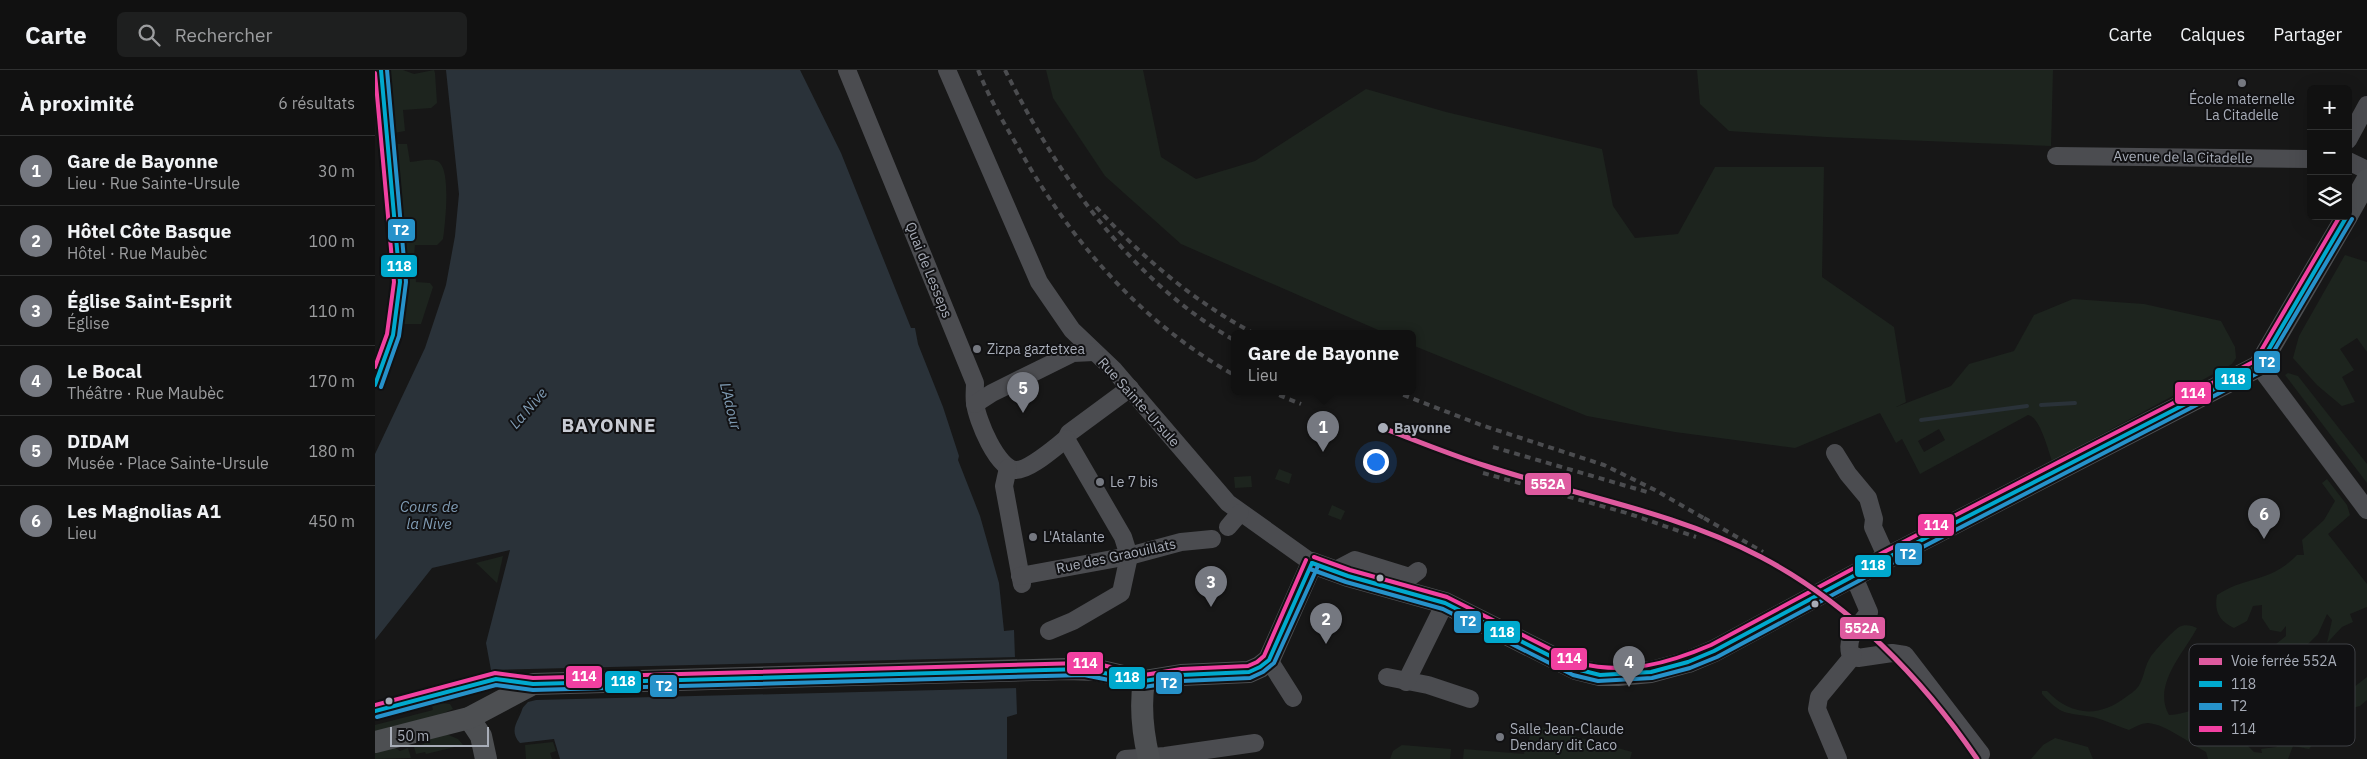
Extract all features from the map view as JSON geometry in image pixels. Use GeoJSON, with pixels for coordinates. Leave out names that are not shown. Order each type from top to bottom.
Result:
{"type":"FeatureCollection","features":[{"type":"Feature","properties":{"kind":"main road"},"geometry":{"type":"LineString","coordinates":[[2352,208],[2367,180]]}},
{"type":"Feature","properties":{"kind":"main road"},"geometry":{"type":"LineString","coordinates":[[375,742],[469,718],[533,684],[1067,669],[1097,670],[1144,681],[1181,675],[1249,672],[1260,667],[1274,651],[1312,563],[1445,603],[1576,669],[1600,675],[1651,672],[1688,662],[2259,366],[2345,220]]}},
{"type":"Feature","properties":{"kind":"main road"},"geometry":{"type":"LineString","coordinates":[[1144,681],[1142,700],[1143,721],[1149,758]]}},
{"type":"Feature","properties":{"kind":"main road"},"geometry":{"type":"LineString","coordinates":[[469,718],[481,736],[486,759]]}},
{"type":"Feature","properties":{"kind":"street","name":"Quai de Lesseps"},"geometry":{"type":"LineString","coordinates":[[847,70],[975,384],[975,404],[992,449],[999,460],[1008,468]]}},
{"type":"Feature","properties":{"kind":"street","name":"Rue Sainte-Ursule"},"geometry":{"type":"LineString","coordinates":[[947,70],[1039,282],[1072,330],[1130,388],[1222,496],[1241,513],[1312,563]]}},
{"type":"Feature","properties":{"kind":"street"},"geometry":{"type":"LineString","coordinates":[[2352,133],[2367,105]]}},
{"type":"Feature","properties":{"kind":"street","name":"Avenue de la Citadelle"},"geometry":{"type":"LineString","coordinates":[[2056,156],[2307,159]]}},
{"type":"Feature","properties":{"kind":"street"},"geometry":{"type":"LineString","coordinates":[[2352,163],[2367,170]]}},
{"type":"Feature","properties":{"kind":"street"},"geometry":{"type":"LineString","coordinates":[[975,404],[992,393],[1073,352],[1094,352]]}},
{"type":"Feature","properties":{"kind":"street"},"geometry":{"type":"LineString","coordinates":[[2259,366],[2367,510]]}},
{"type":"Feature","properties":{"kind":"street"},"geometry":{"type":"LineString","coordinates":[[1008,468],[1023,468],[1066,439],[1069,433],[1130,388]]}},
{"type":"Feature","properties":{"kind":"street"},"geometry":{"type":"LineString","coordinates":[[1049,631],[1073,621],[1121,593],[1129,556],[1123,537],[1066,439]]}},
{"type":"Feature","properties":{"kind":"street"},"geometry":{"type":"LineString","coordinates":[[1835,453],[1848,474],[1868,498],[1874,519],[1873,527],[1887,558]]}},
{"type":"Feature","properties":{"kind":"street","name":"Rue des Graouillats"},"geometry":{"type":"LineString","coordinates":[[1008,468],[1004,486],[1021,580],[1129,556],[1181,542],[1212,539]]}},
{"type":"Feature","properties":{"kind":"street"},"geometry":{"type":"LineString","coordinates":[[1228,527],[1241,513]]}},
{"type":"Feature","properties":{"kind":"street"},"geometry":{"type":"LineString","coordinates":[[1334,571],[1355,560],[1410,577],[1418,571]]}},
{"type":"Feature","properties":{"kind":"street"},"geometry":{"type":"LineString","coordinates":[[1853,656],[1848,646],[1852,633],[1869,612],[1854,577]]}},
{"type":"Feature","properties":{"kind":"street"},"geometry":{"type":"LineString","coordinates":[[1406,682],[1445,603]]}},
{"type":"Feature","properties":{"kind":"street"},"geometry":{"type":"LineString","coordinates":[[1274,651],[1293,698]]}},
{"type":"Feature","properties":{"kind":"street"},"geometry":{"type":"LineString","coordinates":[[1853,656],[1870,658],[1892,653],[1905,655],[1981,754]]}},
{"type":"Feature","properties":{"kind":"street"},"geometry":{"type":"LineString","coordinates":[[1838,759],[1817,709],[1819,697],[1853,656]]}},
{"type":"Feature","properties":{"kind":"street"},"geometry":{"type":"LineString","coordinates":[[1387,677],[1428,686],[1470,699]]}},
{"type":"Feature","properties":{"kind":"street"},"geometry":{"type":"LineString","coordinates":[[1125,759],[1149,758],[1255,743]]}},
{"type":"Feature","properties":{"kind":"shaded area"},"geometry":{"type":"Polygon","coordinates":[[[388,70],[403,70],[414,74],[434,70],[435,73],[437,103],[431,108],[403,110],[405,131],[394,133],[388,70]]]}},
{"type":"Feature","properties":{"kind":"shaded area"},"geometry":{"type":"Polygon","coordinates":[[[1046,70],[1143,70],[1161,157],[1196,179],[1255,161],[1366,89],[1446,112],[1602,149],[1613,206],[1635,238],[1678,234],[1715,167],[1824,167],[1822,277],[1894,327],[1906,402],[1896,407],[1951,386],[1969,364],[2014,351],[2034,315],[2073,299],[2144,304],[2221,321],[2235,347],[2236,358],[2232,364],[2052,461],[2040,428],[2036,421],[2028,415],[1920,474],[1902,439],[1896,443],[1880,413],[1795,448],[1675,432],[1587,416],[1416,347],[1416,330],[1378,330],[1181,244],[1105,176],[1053,98],[1046,70]],[[1939,429],[1918,441],[1924,452],[1945,440],[1939,429]]]}},
{"type":"Feature","properties":{"kind":"shaded area"},"geometry":{"type":"Polygon","coordinates":[[[1697,70],[2053,70],[2051,146],[1729,131],[1700,104],[1697,70]]]}},
{"type":"Feature","properties":{"kind":"shaded area"},"geometry":{"type":"Polygon","coordinates":[[[394,144],[407,144],[410,162],[434,160],[442,165],[445,173],[446,197],[443,239],[437,245],[415,245],[414,257],[404,257],[394,144]]]}},
{"type":"Feature","properties":{"kind":"shaded area"},"geometry":{"type":"Polygon","coordinates":[[[2345,255],[2367,262],[2367,352],[2357,338],[2340,349],[2354,370],[2342,377],[2355,402],[2342,406],[2317,385],[2293,358],[2299,336],[2345,255]]]}},
{"type":"Feature","properties":{"kind":"shaded area"},"geometry":{"type":"Polygon","coordinates":[[[415,267],[416,282],[430,283],[433,287],[421,324],[401,324],[406,268],[415,267]]]}},
{"type":"Feature","properties":{"kind":"shaded area"},"geometry":{"type":"Polygon","coordinates":[[[2288,373],[2298,376],[2367,464],[2367,483],[2285,375],[2288,373]]]}},
{"type":"Feature","properties":{"kind":"shaded area"},"geometry":{"type":"Polygon","coordinates":[[[1279,469],[1292,474],[1289,484],[1275,479],[1279,469]]]}},
{"type":"Feature","properties":{"kind":"shaded area"},"geometry":{"type":"Polygon","coordinates":[[[1251,476],[1252,487],[1235,488],[1234,477],[1251,476]]]}},
{"type":"Feature","properties":{"kind":"shaded area"},"geometry":{"type":"Polygon","coordinates":[[[2327,479],[2347,505],[2350,515],[2328,534],[2367,584],[2367,607],[2350,614],[2353,622],[2342,627],[2327,643],[2332,620],[2327,614],[2318,634],[2308,644],[2276,644],[2286,636],[2286,626],[2281,632],[2270,630],[2262,618],[2262,605],[2253,606],[2247,621],[2234,628],[2229,625],[2221,619],[2217,611],[2217,595],[2227,589],[2277,570],[2297,555],[2304,555],[2302,540],[2324,520],[2335,501],[2322,483],[2327,479]]]}},
{"type":"Feature","properties":{"kind":"shaded area"},"geometry":{"type":"Polygon","coordinates":[[[1332,505],[1345,511],[1341,520],[1328,515],[1332,505]]]}},
{"type":"Feature","properties":{"kind":"shaded area"},"geometry":{"type":"Polygon","coordinates":[[[503,556],[497,583],[476,563],[503,556]]]}},
{"type":"Feature","properties":{"kind":"shaded area"},"geometry":{"type":"Polygon","coordinates":[[[2186,625],[2197,628],[2172,670],[2164,692],[2165,704],[2169,715],[2189,710],[2189,742],[2155,724],[2145,723],[2129,730],[2097,718],[2065,712],[2054,706],[2042,694],[2042,691],[2047,691],[2066,705],[2085,711],[2095,711],[2116,704],[2138,687],[2148,662],[2159,646],[2179,627],[2186,625]]]}},
{"type":"Feature","properties":{"kind":"shaded area"},"geometry":{"type":"Polygon","coordinates":[[[2367,677],[2367,700],[2355,707],[2355,686],[2367,677]]]}},
{"type":"Feature","properties":{"kind":"shaded area"},"geometry":{"type":"Polygon","coordinates":[[[431,702],[450,704],[453,709],[437,716],[375,732],[375,725],[433,710],[431,702]]]}},
{"type":"Feature","properties":{"kind":"shaded area"},"geometry":{"type":"Polygon","coordinates":[[[1534,725],[1632,752],[1630,759],[1463,759],[1464,749],[1524,754],[1525,741],[1528,741],[1534,725]]]}},
{"type":"Feature","properties":{"kind":"shaded area"},"geometry":{"type":"Polygon","coordinates":[[[446,734],[458,739],[463,745],[426,754],[425,752],[416,754],[414,747],[424,744],[426,738],[446,734]]]}},
{"type":"Feature","properties":{"kind":"shaded area"},"geometry":{"type":"Polygon","coordinates":[[[2055,738],[2088,747],[2093,759],[2031,759],[2043,745],[2055,738]]]}},
{"type":"Feature","properties":{"kind":"shaded area"},"geometry":{"type":"Polygon","coordinates":[[[553,742],[556,751],[550,753],[552,759],[526,759],[525,745],[553,742]]]}},
{"type":"Feature","properties":{"kind":"shaded area"},"geometry":{"type":"Polygon","coordinates":[[[1402,745],[1451,749],[1450,759],[1390,759],[1393,751],[1402,745]]]}},
{"type":"Feature","properties":{"kind":"shaded area"},"geometry":{"type":"Polygon","coordinates":[[[2196,746],[2248,746],[2254,752],[2262,753],[2261,749],[2293,746],[2288,759],[2208,759],[2206,752],[2196,746]]]}},
{"type":"Feature","properties":{"kind":"shaded area"},"geometry":{"type":"Polygon","coordinates":[[[2293,746],[2312,746],[2309,749],[2293,746]]]}},
{"type":"Feature","properties":{"kind":"shaded area"},"geometry":{"type":"Polygon","coordinates":[[[394,747],[400,751],[408,748],[411,758],[375,759],[375,751],[394,747]]]}},
{"type":"Feature","properties":{"kind":"water"},"geometry":{"type":"Polygon","coordinates":[[[446,70],[800,70],[841,153],[911,328],[915,328],[918,344],[943,407],[959,456],[958,460],[980,516],[999,583],[1004,631],[1014,630],[1017,714],[1007,717],[1007,759],[560,759],[554,739],[520,743],[515,733],[523,702],[518,670],[491,670],[486,643],[510,550],[432,568],[375,640],[375,454],[425,348],[446,285],[455,236],[459,194],[446,70]]]}},
{"type":"Feature","properties":{"kind":"pier"},"geometry":{"type":"Polygon","coordinates":[[[1018,657],[1020,688],[536,700],[528,702],[516,715],[521,706],[516,673],[492,673],[491,670],[1018,657]]]}},
{"type":"Feature","properties":{"kind":"waterway"},"geometry":{"type":"LineString","coordinates":[[2041,405],[2075,403]]}},
{"type":"Feature","properties":{"kind":"waterway"},"geometry":{"type":"LineString","coordinates":[[1921,420],[2027,406]]}},
{"type":"Feature","properties":{"kind":"railway"},"geometry":{"type":"LineString","coordinates":[[978,70],[1002,119],[1038,181],[1084,246],[1110,276],[1168,330],[1200,354],[1231,373]]}},
{"type":"Feature","properties":{"kind":"railway"},"geometry":{"type":"LineString","coordinates":[[1005,70],[1049,148],[1073,186],[1100,222],[1130,256],[1162,287],[1196,316],[1231,338]]}},
{"type":"Feature","properties":{"kind":"railway"},"geometry":{"type":"LineString","coordinates":[[1096,207],[1131,243],[1169,277],[1210,307],[1248,330]]}},
{"type":"Feature","properties":{"kind":"railway"},"geometry":{"type":"LineString","coordinates":[[1279,395],[1301,404]]}},
{"type":"Feature","properties":{"kind":"railway"},"geometry":{"type":"LineString","coordinates":[[1403,395],[1481,425],[1604,465],[1655,490],[1709,521]]}},
{"type":"Feature","properties":{"kind":"railway"},"geometry":{"type":"LineString","coordinates":[[1493,447],[1647,492]]}},
{"type":"Feature","properties":{"kind":"railway"},"geometry":{"type":"LineString","coordinates":[[1483,473],[1627,513],[1696,537]]}},
{"type":"Feature","properties":{"kind":"railway"},"geometry":{"type":"LineString","coordinates":[[1704,518],[1763,552]]}},
{"type":"Feature","properties":{"kind":"rail line","name":"552A"},"geometry":{"type":"LineString","coordinates":[[1383,428],[1486,466],[1660,516],[1728,541],[1761,557],[1824,597],[1854,620],[1881,645],[1932,700],[1977,759]]}},
{"type":"Feature","properties":{"kind":"transit line","name":"118"},"geometry":{"type":"LineString","coordinates":[[375,385],[393,335],[400,282],[381,70]]}},
{"type":"Feature","properties":{"kind":"transit line","name":"T2"},"geometry":{"type":"LineString","coordinates":[[381,387],[399,336],[406,282],[387,70]]}},
{"type":"Feature","properties":{"kind":"transit line","name":"114"},"geometry":{"type":"LineString","coordinates":[[375,73],[394,282],[387,334],[375,367]]}},
{"type":"Feature","properties":{"kind":"transit line","name":"114"},"geometry":{"type":"LineString","coordinates":[[1314,557],[1350,570],[1447,597],[1578,663],[1613,668],[1630,668],[1678,658],[1711,645],[1884,552],[2255,361],[2338,220]]}},
{"type":"Feature","properties":{"kind":"transit line","name":"118"},"geometry":{"type":"LineString","coordinates":[[1312,563],[1348,576],[1445,603],[1576,669],[1600,675],[1651,672],[1688,662],[1714,651],[1887,558],[2259,366],[2345,220]]}},
{"type":"Feature","properties":{"kind":"transit line","name":"T2"},"geometry":{"type":"LineString","coordinates":[[1310,569],[1346,582],[1443,609],[1573,675],[1598,681],[1652,678],[1690,668],[1717,657],[1890,564],[2262,371],[2351,220]]}},
{"type":"Feature","properties":{"kind":"transit line","name":"114"},"geometry":{"type":"LineString","coordinates":[[375,705],[495,673],[533,678],[1084,663],[1098,664],[1144,675],[1181,669],[1248,666],[1264,656],[1306,560]]}},
{"type":"Feature","properties":{"kind":"transit line","name":"118"},"geometry":{"type":"LineString","coordinates":[[375,711],[496,679],[533,684],[1084,669],[1144,681],[1181,675],[1249,672],[1269,660],[1312,563]]}},
{"type":"Feature","properties":{"kind":"transit line","name":"T2"},"geometry":{"type":"LineString","coordinates":[[377,717],[496,685],[533,690],[1084,675],[1144,687],[1182,681],[1250,678],[1263,672],[1274,663],[1318,566]]}},
{"type":"Feature","properties":{"kind":"place","name":"École maternelle La Citadelle"},"geometry":{"type":"Point","coordinates":[2242,83]}},
{"type":"Feature","properties":{"kind":"place","name":"Zizpa gaztetxea"},"geometry":{"type":"Point","coordinates":[977,349]}},
{"type":"Feature","properties":{"kind":"place","name":"DIDAM"},"geometry":{"type":"Point","coordinates":[1023,413]}},
{"type":"Feature","properties":{"kind":"place","name":"Bayonne"},"geometry":{"type":"Point","coordinates":[1383,428]}},
{"type":"Feature","properties":{"kind":"place","name":"Gare de Bayonne"},"geometry":{"type":"Point","coordinates":[1323,452]}},
{"type":"Feature","properties":{"kind":"place","name":"Le 7 bis"},"geometry":{"type":"Point","coordinates":[1100,482]}},
{"type":"Feature","properties":{"kind":"place","name":"L'Atalante"},"geometry":{"type":"Point","coordinates":[1033,537]}},
{"type":"Feature","properties":{"kind":"place","name":"Les Magnolias A1"},"geometry":{"type":"Point","coordinates":[2264,539]}},
{"type":"Feature","properties":{"kind":"place","name":"Église Saint-Esprit"},"geometry":{"type":"Point","coordinates":[1211,607]}},
{"type":"Feature","properties":{"kind":"place","name":"Hôtel Côte Basque"},"geometry":{"type":"Point","coordinates":[1326,644]}},
{"type":"Feature","properties":{"kind":"place","name":"Le Bocal"},"geometry":{"type":"Point","coordinates":[1629,687]}},
{"type":"Feature","properties":{"kind":"place","name":"Salle Jean-Claude Dendary dit Caco"},"geometry":{"type":"Point","coordinates":[1500,737]}},
{"type":"Feature","properties":{"kind":"district","name":"BAYONNE"},"geometry":{"type":"Point","coordinates":[609,425]}},
{"type":"Feature","properties":{"kind":"water label","name":"L'Adour"},"geometry":{"type":"Point","coordinates":[731,406]}},
{"type":"Feature","properties":{"kind":"water label","name":"La Nive"},"geometry":{"type":"Point","coordinates":[528,408]}},
{"type":"Feature","properties":{"kind":"water label","name":"Cours de la Nive"},"geometry":{"type":"Point","coordinates":[429,514]}}]}
